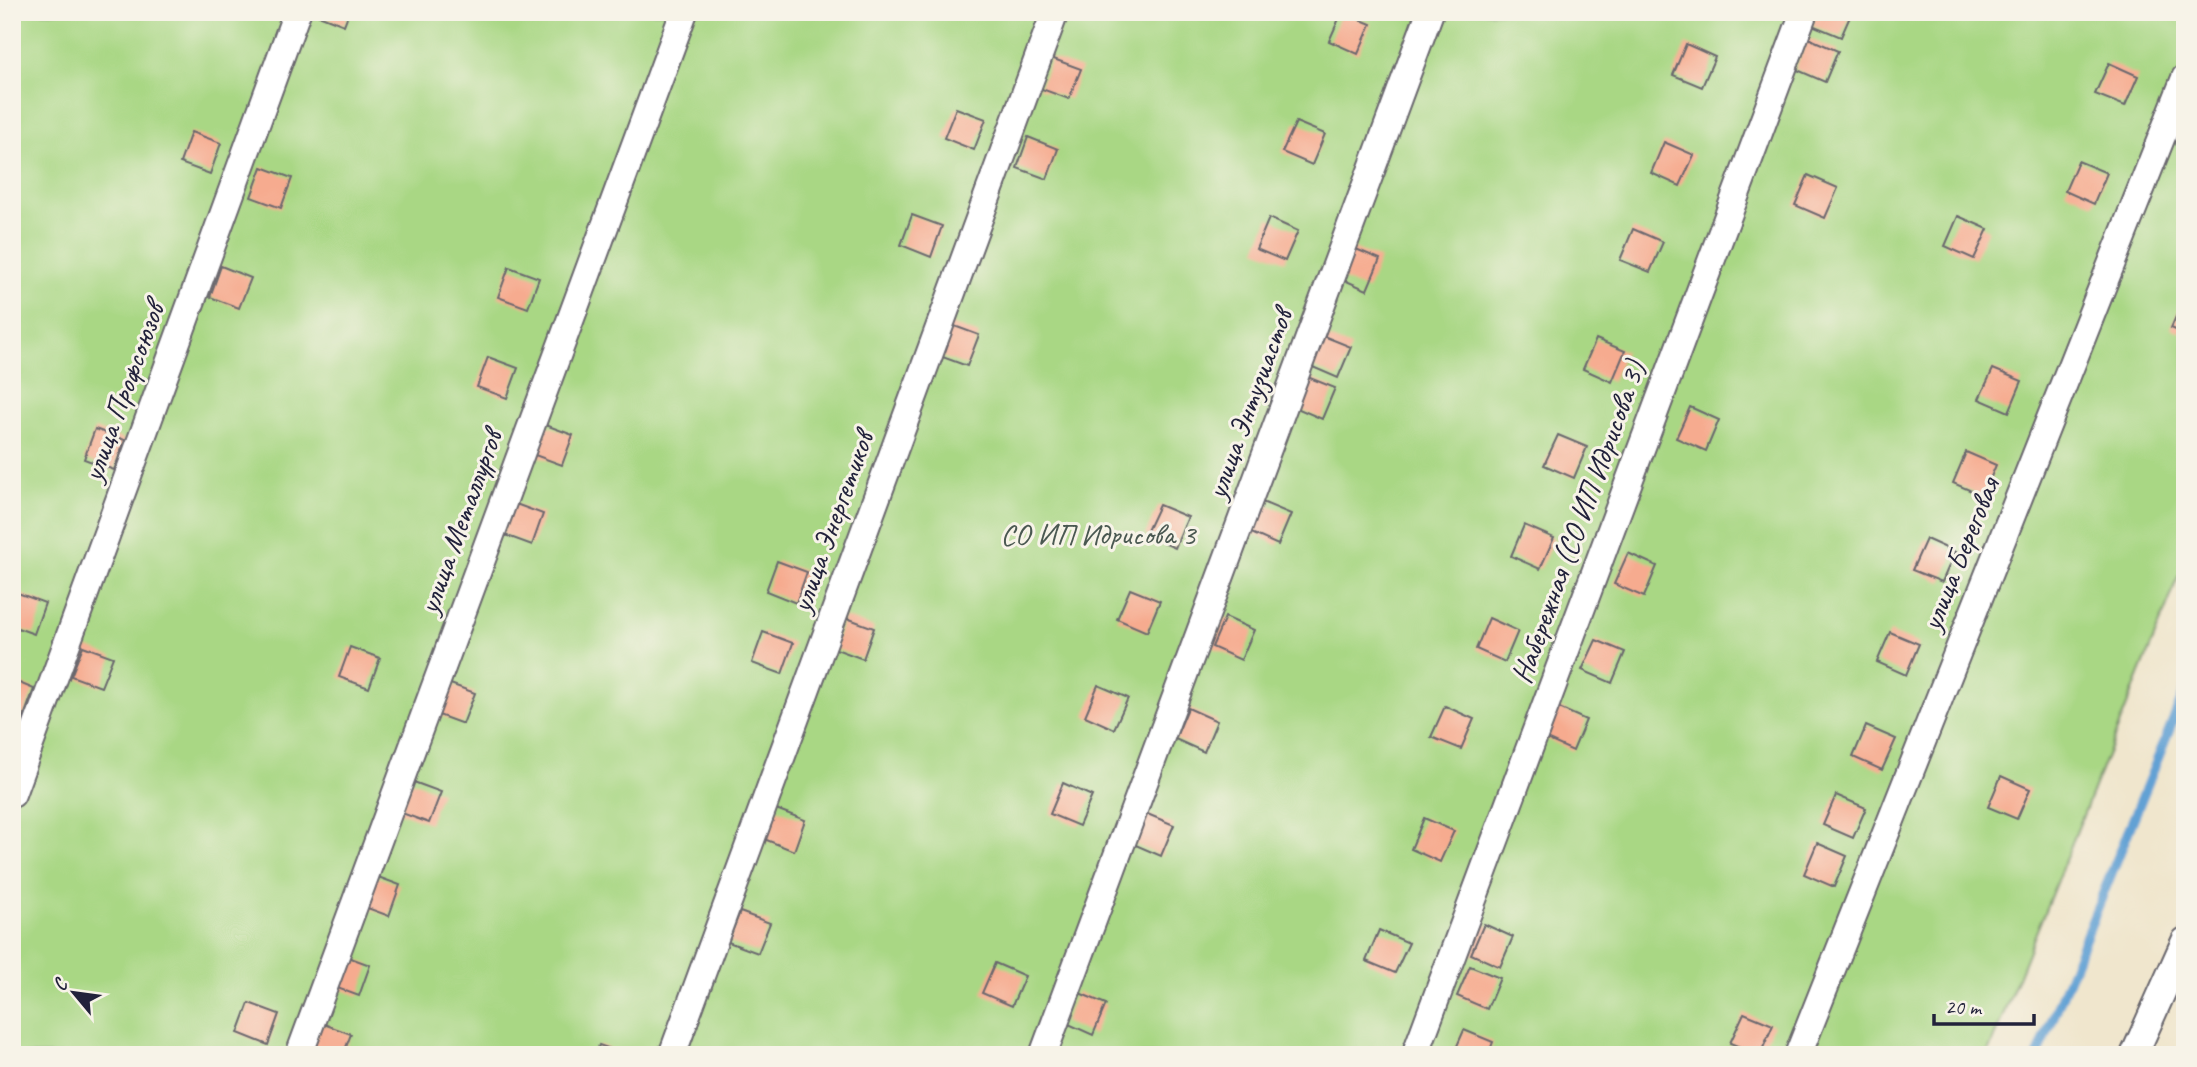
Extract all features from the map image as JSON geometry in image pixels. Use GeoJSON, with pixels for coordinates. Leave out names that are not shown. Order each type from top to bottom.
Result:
{"type":"FeatureCollection","features":[{"type":"Feature","properties":{"kind":"street","name":"улица Профсоюзов"},"geometry":{"type":"LineString","coordinates":[[12,794],[297,12]]}},
{"type":"Feature","properties":{"kind":"street","name":"улица Металлургов"},"geometry":{"type":"LineString","coordinates":[[299,1055],[684,12]]}},
{"type":"Feature","properties":{"kind":"street","name":"улица Энергетиков"},"geometry":{"type":"LineString","coordinates":[[672,1055],[1055,12]]}},
{"type":"Feature","properties":{"kind":"street","name":"улица Энтузиастов"},"geometry":{"type":"LineString","coordinates":[[1043,1055],[1430,12]]}},
{"type":"Feature","properties":{"kind":"street","name":"Набережная (СО ИП Идрисова 3)"},"geometry":{"type":"LineString","coordinates":[[1415,1055],[1804,12]]}},
{"type":"Feature","properties":{"kind":"street","name":"улица Береговая"},"geometry":{"type":"LineString","coordinates":[[1798,1055],[2185,78]]}},
{"type":"Feature","properties":{"kind":"street"},"geometry":{"type":"LineString","coordinates":[[2134,1055],[2185,941]]}},
{"type":"Feature","properties":{"kind":"green space","name":"СО ИП Идрисова 3"},"geometry":{"type":"Polygon","coordinates":[[[12,12],[2185,12],[2185,561],[1987,1055],[12,1055],[12,12]]]}},
{"type":"Feature","properties":{"kind":"building"},"geometry":{"type":"Polygon","coordinates":[[[311,12],[349,12],[344,25],[311,12]]]}},
{"type":"Feature","properties":{"kind":"building"},"geometry":{"type":"Polygon","coordinates":[[[1342,12],[1371,24],[1358,54],[1329,41],[1342,12]]]}},
{"type":"Feature","properties":{"kind":"building"},"geometry":{"type":"Polygon","coordinates":[[[1817,12],[1852,12],[1841,37],[1812,25],[1817,12]]]}},
{"type":"Feature","properties":{"kind":"building"},"geometry":{"type":"Polygon","coordinates":[[[1808,38],[1838,51],[1825,82],[1795,69],[1808,38]]]}},
{"type":"Feature","properties":{"kind":"building"},"geometry":{"type":"Polygon","coordinates":[[[1686,44],[1715,57],[1702,87],[1673,75],[1686,44]]]}},
{"type":"Feature","properties":{"kind":"building"},"geometry":{"type":"Polygon","coordinates":[[[1051,58],[1081,69],[1069,99],[1039,88],[1051,58]]]}},
{"type":"Feature","properties":{"kind":"building"},"geometry":{"type":"Polygon","coordinates":[[[2109,63],[2138,76],[2125,106],[2095,94],[2109,63]]]}},
{"type":"Feature","properties":{"kind":"building"},"geometry":{"type":"Polygon","coordinates":[[[956,108],[986,119],[974,150],[944,138],[956,108]]]}},
{"type":"Feature","properties":{"kind":"building"},"geometry":{"type":"Polygon","coordinates":[[[1296,122],[1325,134],[1312,165],[1282,152],[1296,122]]]}},
{"type":"Feature","properties":{"kind":"building"},"geometry":{"type":"Polygon","coordinates":[[[191,132],[221,143],[210,174],[180,163],[191,132]]]}},
{"type":"Feature","properties":{"kind":"building"},"geometry":{"type":"Polygon","coordinates":[[[1028,137],[1058,149],[1047,179],[1017,168],[1028,137]]]}},
{"type":"Feature","properties":{"kind":"building"},"geometry":{"type":"Polygon","coordinates":[[[1664,142],[1694,155],[1680,186],[1651,173],[1664,142]]]}},
{"type":"Feature","properties":{"kind":"building"},"geometry":{"type":"Polygon","coordinates":[[[2078,161],[2107,173],[2094,204],[2065,191],[2078,161]]]}},
{"type":"Feature","properties":{"kind":"building"},"geometry":{"type":"Polygon","coordinates":[[[262,167],[292,178],[281,208],[251,197],[262,167]]]}},
{"type":"Feature","properties":{"kind":"building"},"geometry":{"type":"Polygon","coordinates":[[[1808,175],[1838,188],[1825,218],[1795,205],[1808,175]]]}},
{"type":"Feature","properties":{"kind":"building"},"geometry":{"type":"Polygon","coordinates":[[[912,215],[942,226],[931,257],[901,245],[912,215]]]}},
{"type":"Feature","properties":{"kind":"building"},"geometry":{"type":"Polygon","coordinates":[[[1958,216],[1988,229],[1974,259],[1945,246],[1958,216]]]}},
{"type":"Feature","properties":{"kind":"building"},"geometry":{"type":"Polygon","coordinates":[[[1269,218],[1298,231],[1285,261],[1256,249],[1269,218]]]}},
{"type":"Feature","properties":{"kind":"building"},"geometry":{"type":"Polygon","coordinates":[[[1633,229],[1663,242],[1650,272],[1620,260],[1633,229]]]}},
{"type":"Feature","properties":{"kind":"building"},"geometry":{"type":"Polygon","coordinates":[[[1351,247],[1380,259],[1367,290],[1337,277],[1351,247]]]}},
{"type":"Feature","properties":{"kind":"building"},"geometry":{"type":"Polygon","coordinates":[[[221,266],[251,278],[239,308],[210,297],[221,266]]]}},
{"type":"Feature","properties":{"kind":"building"},"geometry":{"type":"Polygon","coordinates":[[[509,267],[539,278],[528,308],[498,297],[509,267]]]}},
{"type":"Feature","properties":{"kind":"building"},"geometry":{"type":"Polygon","coordinates":[[[2185,296],[2185,334],[2171,328],[2185,296]]]}},
{"type":"Feature","properties":{"kind":"building"},"geometry":{"type":"Polygon","coordinates":[[[949,324],[979,335],[967,366],[937,355],[949,324]]]}},
{"type":"Feature","properties":{"kind":"building"},"geometry":{"type":"Polygon","coordinates":[[[1321,335],[1351,347],[1338,378],[1308,365],[1321,335]]]}},
{"type":"Feature","properties":{"kind":"building"},"geometry":{"type":"Polygon","coordinates":[[[1596,339],[1625,351],[1612,382],[1583,369],[1596,339]]]}},
{"type":"Feature","properties":{"kind":"building"},"geometry":{"type":"Polygon","coordinates":[[[488,357],[518,368],[507,398],[477,387],[488,357]]]}},
{"type":"Feature","properties":{"kind":"building"},"geometry":{"type":"Polygon","coordinates":[[[1993,369],[2022,381],[2009,412],[1979,399],[1993,369]]]}},
{"type":"Feature","properties":{"kind":"building"},"geometry":{"type":"Polygon","coordinates":[[[1305,376],[1335,388],[1322,419],[1292,406],[1305,376]]]}},
{"type":"Feature","properties":{"kind":"building"},"geometry":{"type":"Polygon","coordinates":[[[1690,407],[1719,420],[1706,451],[1676,438],[1690,407]]]}},
{"type":"Feature","properties":{"kind":"building"},"geometry":{"type":"Polygon","coordinates":[[[543,424],[573,435],[562,465],[532,454],[543,424]]]}},
{"type":"Feature","properties":{"kind":"building"},"geometry":{"type":"Polygon","coordinates":[[[95,429],[125,440],[114,470],[84,459],[95,429]]]}},
{"type":"Feature","properties":{"kind":"building"},"geometry":{"type":"Polygon","coordinates":[[[1558,435],[1587,447],[1574,478],[1544,465],[1558,435]]]}},
{"type":"Feature","properties":{"kind":"building"},"geometry":{"type":"Polygon","coordinates":[[[1966,452],[1996,465],[1983,496],[1953,483],[1966,452]]]}},
{"type":"Feature","properties":{"kind":"building"},"geometry":{"type":"Polygon","coordinates":[[[1262,502],[1291,514],[1278,545],[1249,532],[1262,502]]]}},
{"type":"Feature","properties":{"kind":"building"},"geometry":{"type":"Polygon","coordinates":[[[513,503],[543,514],[532,545],[502,534],[513,503]]]}},
{"type":"Feature","properties":{"kind":"building"},"geometry":{"type":"Polygon","coordinates":[[[1159,505],[1188,517],[1175,548],[1145,535],[1159,505]]]}},
{"type":"Feature","properties":{"kind":"building"},"geometry":{"type":"Polygon","coordinates":[[[1524,525],[1554,538],[1540,569],[1511,556],[1524,525]]]}},
{"type":"Feature","properties":{"kind":"building"},"geometry":{"type":"Polygon","coordinates":[[[1926,539],[1955,552],[1942,582],[1912,570],[1926,539]]]}},
{"type":"Feature","properties":{"kind":"building"},"geometry":{"type":"Polygon","coordinates":[[[1628,553],[1657,566],[1644,597],[1614,584],[1628,553]]]}},
{"type":"Feature","properties":{"kind":"building"},"geometry":{"type":"Polygon","coordinates":[[[777,561],[807,572],[796,603],[766,591],[777,561]]]}},
{"type":"Feature","properties":{"kind":"building"},"geometry":{"type":"Polygon","coordinates":[[[1130,589],[1160,601],[1147,632],[1117,619],[1130,589]]]}},
{"type":"Feature","properties":{"kind":"building"},"geometry":{"type":"Polygon","coordinates":[[[15,592],[45,603],[34,634],[12,626],[12,600],[15,592]]]}},
{"type":"Feature","properties":{"kind":"building"},"geometry":{"type":"Polygon","coordinates":[[[844,617],[874,628],[863,659],[833,648],[844,617]]]}},
{"type":"Feature","properties":{"kind":"building"},"geometry":{"type":"Polygon","coordinates":[[[1225,617],[1254,630],[1241,660],[1212,647],[1225,617]]]}},
{"type":"Feature","properties":{"kind":"building"},"geometry":{"type":"Polygon","coordinates":[[[1489,618],[1518,631],[1505,662],[1476,649],[1489,618]]]}},
{"type":"Feature","properties":{"kind":"building"},"geometry":{"type":"Polygon","coordinates":[[[763,632],[793,643],[782,674],[752,663],[763,632]]]}},
{"type":"Feature","properties":{"kind":"building"},"geometry":{"type":"Polygon","coordinates":[[[1890,632],[1919,644],[1906,675],[1877,662],[1890,632]]]}},
{"type":"Feature","properties":{"kind":"building"},"geometry":{"type":"Polygon","coordinates":[[[1596,640],[1625,652],[1612,683],[1582,670],[1596,640]]]}},
{"type":"Feature","properties":{"kind":"building"},"geometry":{"type":"Polygon","coordinates":[[[83,646],[113,657],[101,687],[71,676],[83,646]]]}},
{"type":"Feature","properties":{"kind":"building"},"geometry":{"type":"Polygon","coordinates":[[[350,647],[380,658],[369,688],[339,677],[350,647]]]}},
{"type":"Feature","properties":{"kind":"building"},"geometry":{"type":"Polygon","coordinates":[[[12,680],[34,689],[23,719],[12,715],[12,680]]]}},
{"type":"Feature","properties":{"kind":"building"},"geometry":{"type":"Polygon","coordinates":[[[445,682],[475,693],[463,724],[433,713],[445,682]]]}},
{"type":"Feature","properties":{"kind":"building"},"geometry":{"type":"Polygon","coordinates":[[[1098,685],[1128,698],[1114,729],[1085,716],[1098,685]]]}},
{"type":"Feature","properties":{"kind":"building"},"geometry":{"type":"Polygon","coordinates":[[[1445,706],[1474,719],[1461,749],[1431,737],[1445,706]]]}},
{"type":"Feature","properties":{"kind":"building"},"geometry":{"type":"Polygon","coordinates":[[[1557,707],[1586,720],[1573,751],[1544,738],[1557,707]]]}},
{"type":"Feature","properties":{"kind":"building"},"geometry":{"type":"Polygon","coordinates":[[[1188,708],[1217,721],[1204,752],[1175,739],[1188,708]]]}},
{"type":"Feature","properties":{"kind":"building"},"geometry":{"type":"Polygon","coordinates":[[[1866,726],[1896,739],[1882,770],[1853,757],[1866,726]]]}},
{"type":"Feature","properties":{"kind":"building"},"geometry":{"type":"Polygon","coordinates":[[[2001,776],[2030,789],[2017,819],[1988,807],[2001,776]]]}},
{"type":"Feature","properties":{"kind":"building"},"geometry":{"type":"Polygon","coordinates":[[[411,781],[441,792],[429,823],[399,812],[411,781]]]}},
{"type":"Feature","properties":{"kind":"building"},"geometry":{"type":"Polygon","coordinates":[[[1063,783],[1092,796],[1079,826],[1050,814],[1063,783]]]}},
{"type":"Feature","properties":{"kind":"building"},"geometry":{"type":"Polygon","coordinates":[[[1836,795],[1866,808],[1853,838],[1823,825],[1836,795]]]}},
{"type":"Feature","properties":{"kind":"building"},"geometry":{"type":"Polygon","coordinates":[[[776,809],[805,820],[794,851],[764,839],[776,809]]]}},
{"type":"Feature","properties":{"kind":"building"},"geometry":{"type":"Polygon","coordinates":[[[1145,813],[1174,825],[1161,856],[1131,843],[1145,813]]]}},
{"type":"Feature","properties":{"kind":"building"},"geometry":{"type":"Polygon","coordinates":[[[1424,818],[1454,831],[1440,862],[1411,849],[1424,818]]]}},
{"type":"Feature","properties":{"kind":"building"},"geometry":{"type":"Polygon","coordinates":[[[1817,843],[1847,856],[1834,887],[1804,874],[1817,843]]]}},
{"type":"Feature","properties":{"kind":"building"},"geometry":{"type":"Polygon","coordinates":[[[370,874],[400,885],[389,916],[359,905],[370,874]]]}},
{"type":"Feature","properties":{"kind":"building"},"geometry":{"type":"Polygon","coordinates":[[[740,912],[770,923],[758,953],[728,942],[740,912]]]}},
{"type":"Feature","properties":{"kind":"building"},"geometry":{"type":"Polygon","coordinates":[[[1484,924],[1513,937],[1500,967],[1471,954],[1484,924]]]}},
{"type":"Feature","properties":{"kind":"building"},"geometry":{"type":"Polygon","coordinates":[[[1379,930],[1409,943],[1395,973],[1366,961],[1379,930]]]}},
{"type":"Feature","properties":{"kind":"building"},"geometry":{"type":"Polygon","coordinates":[[[340,954],[370,965],[359,996],[329,985],[340,954]]]}},
{"type":"Feature","properties":{"kind":"building"},"geometry":{"type":"Polygon","coordinates":[[[995,963],[1025,976],[1012,1006],[982,993],[995,963]]]}},
{"type":"Feature","properties":{"kind":"building"},"geometry":{"type":"Polygon","coordinates":[[[1470,966],[1500,978],[1487,1009],[1457,996],[1470,966]]]}},
{"type":"Feature","properties":{"kind":"building"},"geometry":{"type":"Polygon","coordinates":[[[1077,992],[1106,1004],[1093,1035],[1064,1022],[1077,992]]]}},
{"type":"Feature","properties":{"kind":"building"},"geometry":{"type":"Polygon","coordinates":[[[249,1003],[279,1014],[268,1045],[238,1033],[249,1003]]]}},
{"type":"Feature","properties":{"kind":"building"},"geometry":{"type":"Polygon","coordinates":[[[1744,1013],[1773,1025],[1760,1055],[1730,1043],[1744,1013]]]}},
{"type":"Feature","properties":{"kind":"building"},"geometry":{"type":"Polygon","coordinates":[[[321,1023],[351,1034],[343,1055],[309,1053],[321,1023]]]}},
{"type":"Feature","properties":{"kind":"building"},"geometry":{"type":"Polygon","coordinates":[[[1464,1030],[1493,1042],[1488,1055],[1453,1055],[1464,1030]]]}},
{"type":"Feature","properties":{"kind":"building"},"geometry":{"type":"Polygon","coordinates":[[[599,1045],[625,1054],[625,1055],[595,1055],[599,1045]]]}},
{"type":"Feature","properties":{"kind":"waterway"},"geometry":{"type":"LineString","coordinates":[[2038,1055],[2185,691]]}}]}
